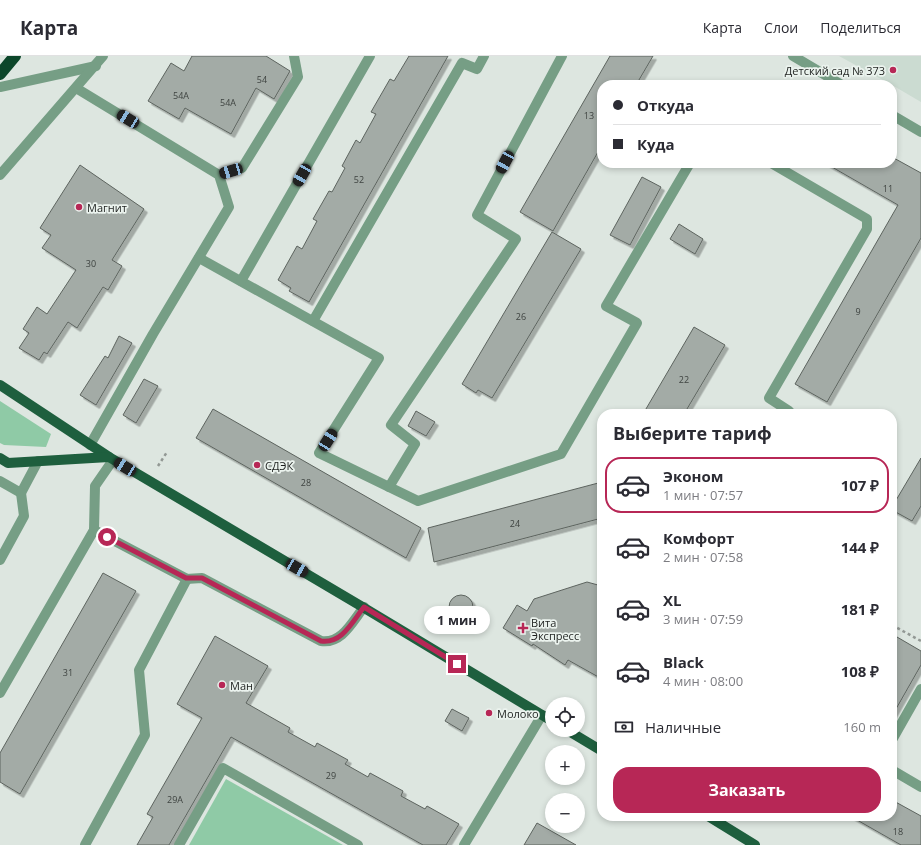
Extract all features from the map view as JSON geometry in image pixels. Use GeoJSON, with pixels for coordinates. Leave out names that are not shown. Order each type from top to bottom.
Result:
{"type":"FeatureCollection","features":[{"type":"Feature","properties":{"kind":"highway"},"geometry":{"type":"LineString","coordinates":[[0,74],[15,56]]}},
{"type":"Feature","properties":{"kind":"main road"},"geometry":{"type":"LineString","coordinates":[[0,386],[111,458],[364,607],[545,717]]}},
{"type":"Feature","properties":{"kind":"main road"},"geometry":{"type":"LineString","coordinates":[[0,458],[8,463],[111,458]]}},
{"type":"Feature","properties":{"kind":"main road"},"geometry":{"type":"LineString","coordinates":[[579,737],[597,748]]}},
{"type":"Feature","properties":{"kind":"main road"},"geometry":{"type":"LineString","coordinates":[[716,821],[755,845]]}},
{"type":"Feature","properties":{"kind":"street"},"geometry":{"type":"LineString","coordinates":[[0,175],[96,66],[103,56]]}},
{"type":"Feature","properties":{"kind":"street"},"geometry":{"type":"LineString","coordinates":[[220,174],[242,168],[298,77],[294,56]]}},
{"type":"Feature","properties":{"kind":"street"},"geometry":{"type":"LineString","coordinates":[[241,281],[370,56]]}},
{"type":"Feature","properties":{"kind":"street"},"geometry":{"type":"LineString","coordinates":[[313,322],[462,63],[476,69],[484,56]]}},
{"type":"Feature","properties":{"kind":"street"},"geometry":{"type":"LineString","coordinates":[[389,487],[415,444],[390,425],[516,239],[477,216],[562,56]]}},
{"type":"Feature","properties":{"kind":"street"},"geometry":{"type":"LineString","coordinates":[[793,56],[834,80]]}},
{"type":"Feature","properties":{"kind":"street"},"geometry":{"type":"LineString","coordinates":[[0,87],[96,66]]}},
{"type":"Feature","properties":{"kind":"street"},"geometry":{"type":"LineString","coordinates":[[76,88],[220,174],[229,208],[153,334],[90,445]]}},
{"type":"Feature","properties":{"kind":"street"},"geometry":{"type":"LineString","coordinates":[[897,118],[921,132]]}},
{"type":"Feature","properties":{"kind":"street"},"geometry":{"type":"LineString","coordinates":[[199,258],[379,358],[320,453],[418,501],[561,454],[637,323],[606,306],[687,168]]}},
{"type":"Feature","properties":{"kind":"street"},"geometry":{"type":"LineString","coordinates":[[780,168],[867,219],[867,229],[769,398],[785,409]]}},
{"type":"Feature","properties":{"kind":"street"},"geometry":{"type":"LineString","coordinates":[[0,693],[94,530],[95,486],[111,458]]}},
{"type":"Feature","properties":{"kind":"street"},"geometry":{"type":"LineString","coordinates":[[0,560],[24,516],[22,493],[38,461]]}},
{"type":"Feature","properties":{"kind":"street"},"geometry":{"type":"LineString","coordinates":[[0,481],[22,493]]}},
{"type":"Feature","properties":{"kind":"street"},"geometry":{"type":"LineString","coordinates":[[94,530],[186,578],[202,578],[321,641],[328,642],[338,639],[364,607]]}},
{"type":"Feature","properties":{"kind":"street"},"geometry":{"type":"LineString","coordinates":[[85,845],[145,735],[139,670],[187,579],[186,578]]}},
{"type":"Feature","properties":{"kind":"street"},"geometry":{"type":"LineString","coordinates":[[897,731],[921,689]]}},
{"type":"Feature","properties":{"kind":"street"},"geometry":{"type":"LineString","coordinates":[[464,845],[542,715]]}},
{"type":"Feature","properties":{"kind":"street"},"geometry":{"type":"LineString","coordinates":[[179,845],[223,768],[358,845]]}},
{"type":"Feature","properties":{"kind":"street"},"geometry":{"type":"LineString","coordinates":[[897,773],[921,787]]}},
{"type":"Feature","properties":{"kind":"path"},"geometry":{"type":"LineString","coordinates":[[158,466],[167,452]]}},
{"type":"Feature","properties":{"kind":"path"},"geometry":{"type":"LineString","coordinates":[[897,628],[921,641]]}},
{"type":"Feature","properties":{"kind":"shaded area","name":"Детский сад № 373"},"geometry":{"type":"Polygon","coordinates":[[[839,56],[921,56],[921,102],[897,88],[897,80],[883,80],[839,56]]]}},
{"type":"Feature","properties":{"kind":"green space"},"geometry":{"type":"Polygon","coordinates":[[[0,401],[51,434],[46,447],[4,445],[0,443],[0,401]]]}},
{"type":"Feature","properties":{"kind":"green space"},"geometry":{"type":"Polygon","coordinates":[[[226,779],[343,845],[189,845],[226,779]]]}},
{"type":"Feature","properties":{"kind":"building"},"geometry":{"type":"Polygon","coordinates":[[[192,56],[266,56],[290,71],[274,99],[256,88],[231,134],[185,108],[179,119],[148,101],[171,63],[184,71],[192,56]]]}},
{"type":"Feature","properties":{"kind":"building"},"geometry":{"type":"Polygon","coordinates":[[[409,56],[448,56],[309,302],[289,291],[291,288],[278,280],[297,246],[302,249],[317,221],[313,219],[329,191],[332,192],[345,168],[342,166],[356,140],[360,143],[376,114],[371,112],[390,79],[394,81],[409,56]]]}},
{"type":"Feature","properties":{"kind":"building"},"geometry":{"type":"Polygon","coordinates":[[[610,56],[653,56],[639,80],[597,80],[597,154],[553,231],[520,212],[610,56]]]}},
{"type":"Feature","properties":{"kind":"building"},"geometry":{"type":"Polygon","coordinates":[[[897,160],[921,173],[921,238],[827,402],[795,384],[898,205],[834,168],[897,168],[897,160]]]}},
{"type":"Feature","properties":{"kind":"building"},"geometry":{"type":"Polygon","coordinates":[[[80,165],[144,209],[112,260],[122,266],[108,290],[103,287],[77,328],[68,322],[47,354],[44,352],[39,360],[19,348],[29,333],[23,329],[37,307],[47,314],[76,270],[42,248],[51,235],[40,228],[80,165]]]}},
{"type":"Feature","properties":{"kind":"building"},"geometry":{"type":"Polygon","coordinates":[[[642,177],[661,187],[630,245],[610,235],[642,177]]]}},
{"type":"Feature","properties":{"kind":"building"},"geometry":{"type":"Polygon","coordinates":[[[679,224],[703,239],[695,254],[670,239],[679,224]]]}},
{"type":"Feature","properties":{"kind":"building"},"geometry":{"type":"Polygon","coordinates":[[[552,232],[581,249],[492,398],[478,390],[476,393],[462,384],[552,232]]]}},
{"type":"Feature","properties":{"kind":"building"},"geometry":{"type":"Polygon","coordinates":[[[694,327],[725,345],[687,409],[646,409],[694,327]]]}},
{"type":"Feature","properties":{"kind":"building"},"geometry":{"type":"Polygon","coordinates":[[[119,336],[132,343],[96,405],[80,395],[105,356],[108,358],[119,336]]]}},
{"type":"Feature","properties":{"kind":"building"},"geometry":{"type":"Polygon","coordinates":[[[144,379],[158,386],[136,423],[123,415],[144,379]]]}},
{"type":"Feature","properties":{"kind":"building"},"geometry":{"type":"Polygon","coordinates":[[[213,409],[421,528],[406,558],[196,438],[213,409]]]}},
{"type":"Feature","properties":{"kind":"building"},"geometry":{"type":"Polygon","coordinates":[[[416,411],[435,422],[426,436],[408,426],[416,411]]]}},
{"type":"Feature","properties":{"kind":"building"},"geometry":{"type":"Polygon","coordinates":[[[921,458],[921,506],[912,521],[897,513],[897,499],[921,458]]]}},
{"type":"Feature","properties":{"kind":"building"},"geometry":{"type":"Polygon","coordinates":[[[597,483],[597,519],[434,562],[428,528],[597,483]]]}},
{"type":"Feature","properties":{"kind":"building"},"geometry":{"type":"Polygon","coordinates":[[[103,573],[136,591],[20,794],[0,782],[0,753],[103,573]]]}},
{"type":"Feature","properties":{"kind":"building"},"geometry":{"type":"Polygon","coordinates":[[[587,582],[597,585],[597,676],[568,660],[565,665],[533,644],[532,646],[503,628],[517,605],[527,611],[534,599],[587,582]]]}},
{"type":"Feature","properties":{"kind":"building"},"geometry":{"type":"Polygon","coordinates":[[[461,595],[466,596],[472,602],[472,612],[466,618],[461,619],[456,618],[450,612],[449,607],[450,602],[456,596],[461,595]]]}},
{"type":"Feature","properties":{"kind":"building"},"geometry":{"type":"Polygon","coordinates":[[[215,636],[268,666],[246,703],[290,728],[288,732],[315,747],[317,743],[348,760],[345,764],[368,777],[370,773],[403,791],[401,796],[425,809],[427,806],[459,824],[446,845],[423,845],[231,737],[169,845],[137,845],[153,817],[147,814],[202,718],[177,704],[215,636]]]}},
{"type":"Feature","properties":{"kind":"building"},"geometry":{"type":"Polygon","coordinates":[[[897,637],[921,651],[921,665],[897,707],[897,637]]]}},
{"type":"Feature","properties":{"kind":"building"},"geometry":{"type":"Polygon","coordinates":[[[452,709],[469,718],[462,731],[445,721],[452,709]]]}},
{"type":"Feature","properties":{"kind":"building"},"geometry":{"type":"Polygon","coordinates":[[[897,803],[921,816],[921,845],[901,845],[859,821],[897,821],[897,803]]]}},
{"type":"Feature","properties":{"kind":"building"},"geometry":{"type":"Polygon","coordinates":[[[537,823],[545,828],[545,833],[555,833],[576,845],[524,845],[537,823]]]}},
{"type":"Feature","properties":{"kind":"place","name":"Детский сад № 373"},"geometry":{"type":"Point","coordinates":[893,70]}},
{"type":"Feature","properties":{"kind":"place","name":"Магнит"},"geometry":{"type":"Point","coordinates":[79,207]}},
{"type":"Feature","properties":{"kind":"place","name":"СДЭК"},"geometry":{"type":"Point","coordinates":[257,465]}},
{"type":"Feature","properties":{"kind":"place","name":"Вита Экспресс"},"geometry":{"type":"Point","coordinates":[523,628]}},
{"type":"Feature","properties":{"kind":"place","name":"Ман"},"geometry":{"type":"Point","coordinates":[222,685]}},
{"type":"Feature","properties":{"kind":"place","name":"Молоко"},"geometry":{"type":"Point","coordinates":[489,713]}},
{"type":"Feature","properties":{"kind":"route"},"geometry":{"type":"LineString","coordinates":[[107,537],[186,578],[202,578],[273,614],[321,641],[328,642],[338,639],[364,607],[457,664]]}}]}
